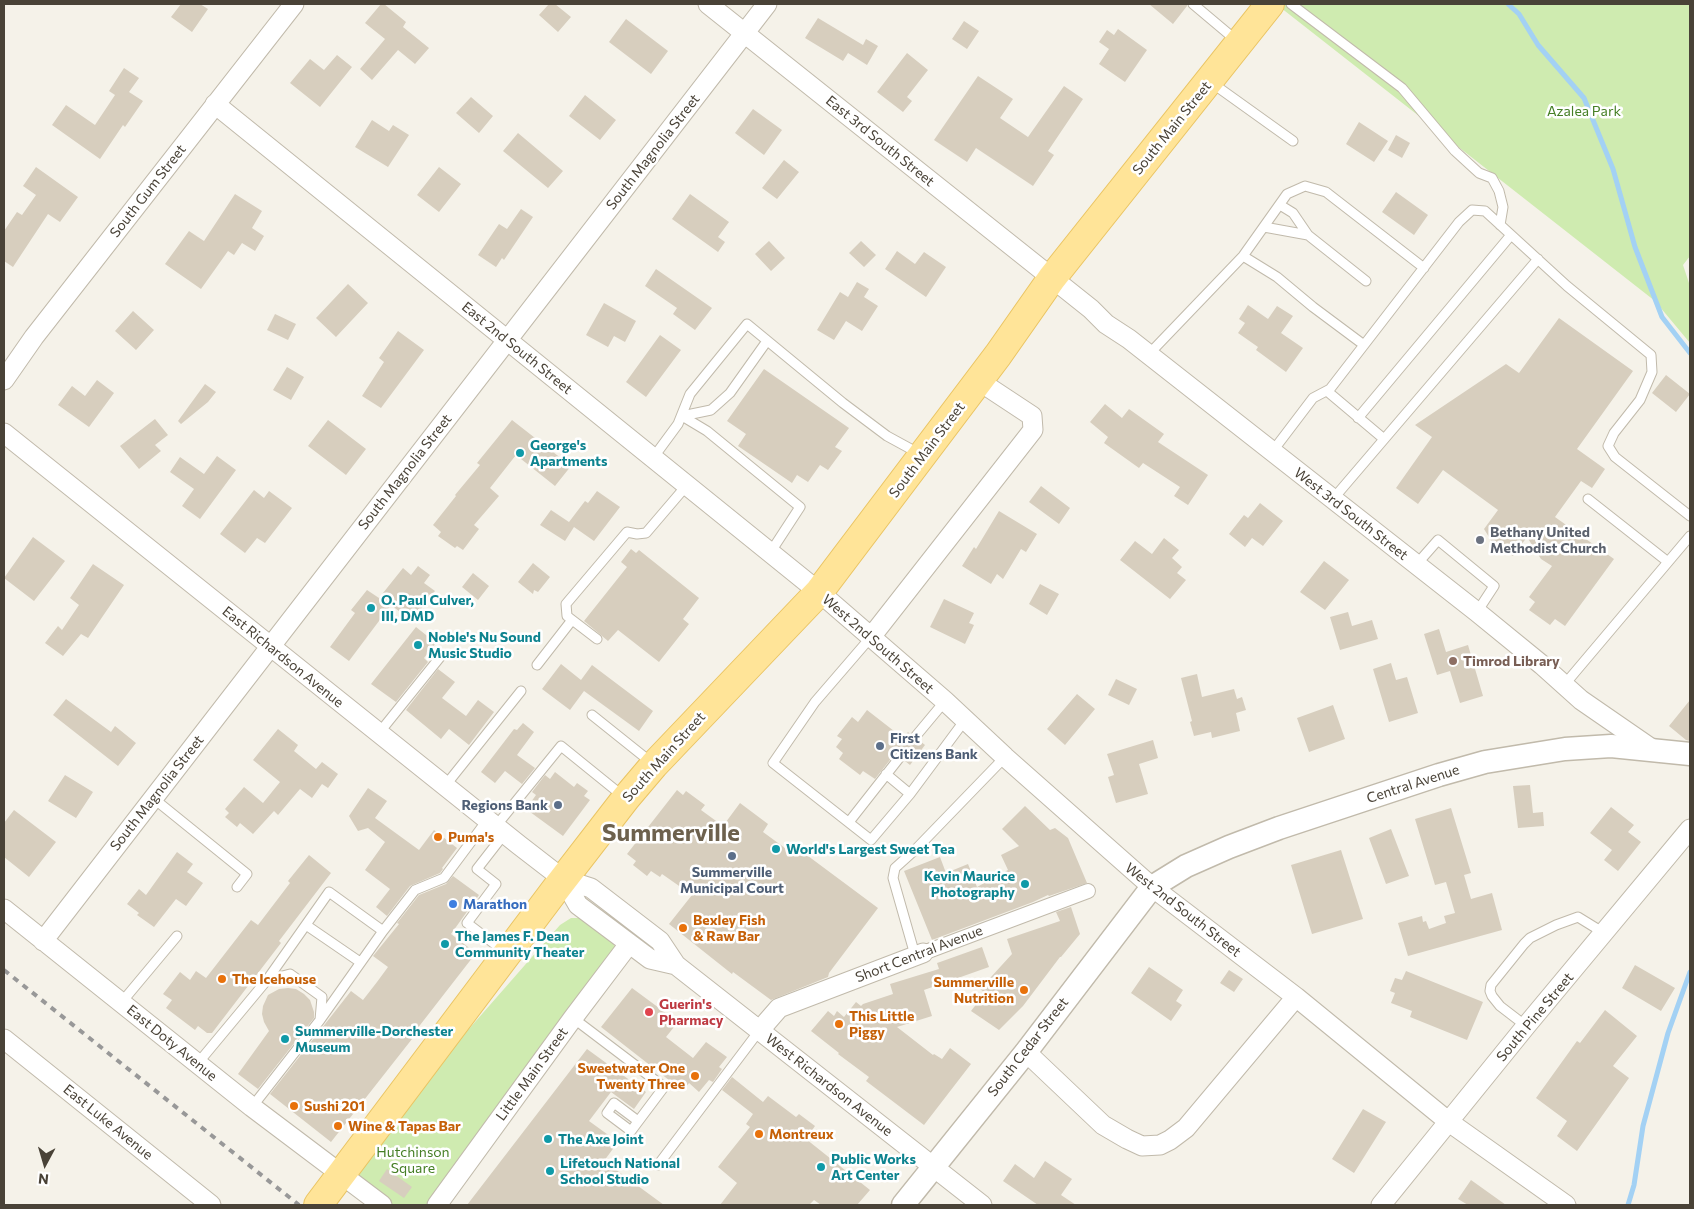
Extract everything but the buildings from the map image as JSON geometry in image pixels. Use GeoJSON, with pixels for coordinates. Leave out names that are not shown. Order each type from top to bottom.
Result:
{"type":"FeatureCollection","features":[{"type":"Feature","properties":{"kind":"main road","name":"South Main Street"},"geometry":{"type":"LineString","coordinates":[[318,1205],[626,798],[654,765],[819,592],[979,381],[1052,278],[1270,4]]}},
{"type":"Feature","properties":{"kind":"street","name":"South Gum Street"},"geometry":{"type":"LineString","coordinates":[[4,380],[34,337],[294,4]]}},
{"type":"Feature","properties":{"kind":"street","name":"East 3rd South Street"},"geometry":{"type":"LineString","coordinates":[[708,4],[1052,278]]}},
{"type":"Feature","properties":{"kind":"street","name":"South Magnolia Street"},"geometry":{"type":"LineString","coordinates":[[43,941],[767,4]]}},
{"type":"Feature","properties":{"kind":"street","name":"East 2nd South Street"},"geometry":{"type":"LineString","coordinates":[[215,104],[819,592]]}},
{"type":"Feature","properties":{"kind":"street","name":"West 3rd South Street"},"geometry":{"type":"LineString","coordinates":[[1052,278],[1091,309],[1111,328],[1149,354],[1477,612],[1581,700],[1652,749]]}},
{"type":"Feature","properties":{"kind":"street"},"geometry":{"type":"LineString","coordinates":[[871,637],[1033,430],[1032,416],[979,381]]}},
{"type":"Feature","properties":{"kind":"street","name":"East Richardson Avenue"},"geometry":{"type":"LineString","coordinates":[[4,433],[563,879]]}},
{"type":"Feature","properties":{"kind":"street","name":"West 2nd South Street"},"geometry":{"type":"LineString","coordinates":[[819,592],[1152,887],[1296,997],[1449,1122],[1566,1205]]}},
{"type":"Feature","properties":{"kind":"street","name":"Central Avenue"},"geometry":{"type":"LineString","coordinates":[[1152,887],[1186,866],[1228,847],[1439,774],[1485,762],[1565,749],[1611,746],[1690,754]]}},
{"type":"Feature","properties":{"kind":"street","name":"South Pine Street"},"geometry":{"type":"LineString","coordinates":[[1380,1205],[1690,829]]}},
{"type":"Feature","properties":{"kind":"street","name":"West Richardson Avenue"},"geometry":{"type":"LineString","coordinates":[[563,879],[578,905],[629,944],[650,959],[676,965]]}},
{"type":"Feature","properties":{"kind":"street","name":"West Richardson Avenue"},"geometry":{"type":"LineString","coordinates":[[563,879],[591,888],[646,930],[660,941],[676,965],[982,1205]]}},
{"type":"Feature","properties":{"kind":"street","name":"South Cedar Street"},"geometry":{"type":"LineString","coordinates":[[903,1205],[1026,1052],[1152,887]]}},
{"type":"Feature","properties":{"kind":"street","name":"Short Central Avenue"},"geometry":{"type":"LineString","coordinates":[[759,1031],[779,1008],[1088,891]]}},
{"type":"Feature","properties":{"kind":"street","name":"East Doty Avenue"},"geometry":{"type":"LineString","coordinates":[[4,909],[252,1107],[382,1205]]}},
{"type":"Feature","properties":{"kind":"street","name":"Little Main Street"},"geometry":{"type":"LineString","coordinates":[[437,1205],[629,944]]}},
{"type":"Feature","properties":{"kind":"street"},"geometry":{"type":"LineString","coordinates":[[1026,1052],[1103,1125],[1142,1146],[1160,1145],[1186,1128],[1296,997]]}},
{"type":"Feature","properties":{"kind":"street","name":"East Luke Avenue"},"geometry":{"type":"LineString","coordinates":[[4,1039],[211,1205]]}},
{"type":"Feature","properties":{"kind":"lane"},"geometry":{"type":"LineString","coordinates":[[1193,4],[1239,42]]}},
{"type":"Feature","properties":{"kind":"lane"},"geometry":{"type":"LineString","coordinates":[[1291,4],[1402,88],[1455,151],[1479,173],[1492,178],[1499,192],[1503,207],[1500,224]]}},
{"type":"Feature","properties":{"kind":"lane"},"geometry":{"type":"LineString","coordinates":[[1209,81],[1293,141]]}},
{"type":"Feature","properties":{"kind":"lane"},"geometry":{"type":"LineString","coordinates":[[1149,354],[1243,256],[1287,194],[1305,186],[1326,192],[1424,268]]}},
{"type":"Feature","properties":{"kind":"lane"},"geometry":{"type":"LineString","coordinates":[[1280,205],[1293,213],[1308,235],[1366,282]]}},
{"type":"Feature","properties":{"kind":"lane"},"geometry":{"type":"LineString","coordinates":[[1272,452],[1313,398],[1330,389],[1460,222],[1472,210],[1485,211],[1574,292],[1651,355],[1652,372],[1640,400],[1614,433],[1608,446],[1615,457],[1690,516]]}},
{"type":"Feature","properties":{"kind":"lane"},"geometry":{"type":"LineString","coordinates":[[1264,227],[1308,235]]}},
{"type":"Feature","properties":{"kind":"lane"},"geometry":{"type":"LineString","coordinates":[[1358,418],[1511,235]]}},
{"type":"Feature","properties":{"kind":"lane"},"geometry":{"type":"LineString","coordinates":[[1243,256],[1277,277],[1364,345]]}},
{"type":"Feature","properties":{"kind":"lane"},"geometry":{"type":"LineString","coordinates":[[1333,500],[1538,259]]}},
{"type":"Feature","properties":{"kind":"lane"},"geometry":{"type":"LineString","coordinates":[[653,458],[678,424],[690,394],[746,324],[843,403],[880,430],[923,455]]}},
{"type":"Feature","properties":{"kind":"lane"},"geometry":{"type":"LineString","coordinates":[[682,416],[711,410],[730,393],[768,341]]}},
{"type":"Feature","properties":{"kind":"lane"},"geometry":{"type":"LineString","coordinates":[[1327,390],[1384,439]]}},
{"type":"Feature","properties":{"kind":"lane"},"geometry":{"type":"LineString","coordinates":[[682,416],[707,431],[800,507],[770,553]]}},
{"type":"Feature","properties":{"kind":"lane"},"geometry":{"type":"LineString","coordinates":[[596,639],[567,616],[566,604],[626,532],[646,533],[686,485]]}},
{"type":"Feature","properties":{"kind":"lane"},"geometry":{"type":"LineString","coordinates":[[1588,499],[1668,562]]}},
{"type":"Feature","properties":{"kind":"lane"},"geometry":{"type":"LineString","coordinates":[[1564,684],[1690,536]]}},
{"type":"Feature","properties":{"kind":"lane"},"geometry":{"type":"LineString","coordinates":[[1416,565],[1438,540],[1494,586],[1477,612]]}},
{"type":"Feature","properties":{"kind":"lane"},"geometry":{"type":"LineString","coordinates":[[537,665],[572,620]]}},
{"type":"Feature","properties":{"kind":"lane"},"geometry":{"type":"LineString","coordinates":[[871,637],[816,702],[772,763],[871,840],[910,794],[965,720]]}},
{"type":"Feature","properties":{"kind":"lane"},"geometry":{"type":"LineString","coordinates":[[379,733],[441,656]]}},
{"type":"Feature","properties":{"kind":"lane"},"geometry":{"type":"LineString","coordinates":[[445,786],[521,691]]}},
{"type":"Feature","properties":{"kind":"lane"},"geometry":{"type":"LineString","coordinates":[[915,737],[945,702]]}},
{"type":"Feature","properties":{"kind":"lane"},"geometry":{"type":"LineString","coordinates":[[592,715],[654,765]]}},
{"type":"Feature","properties":{"kind":"lane"},"geometry":{"type":"LineString","coordinates":[[252,1107],[320,1020],[383,930],[415,890],[444,878],[496,826],[561,746],[626,798]]}},
{"type":"Feature","properties":{"kind":"lane"},"geometry":{"type":"LineString","coordinates":[[849,822],[900,757]]}},
{"type":"Feature","properties":{"kind":"lane"},"geometry":{"type":"LineString","coordinates":[[919,954],[893,878],[895,868],[922,843],[1005,757]]}},
{"type":"Feature","properties":{"kind":"lane"},"geometry":{"type":"LineString","coordinates":[[886,774],[910,794]]}},
{"type":"Feature","properties":{"kind":"lane"},"geometry":{"type":"LineString","coordinates":[[153,798],[248,874],[237,887]]}},
{"type":"Feature","properties":{"kind":"lane"},"geometry":{"type":"LineString","coordinates":[[496,826],[477,869],[496,884],[466,923],[507,954]]}},
{"type":"Feature","properties":{"kind":"lane"},"geometry":{"type":"LineString","coordinates":[[198,1063],[267,980],[329,892],[383,930]]}},
{"type":"Feature","properties":{"kind":"lane"},"geometry":{"type":"LineString","coordinates":[[1526,1026],[1500,1006],[1490,991],[1492,985],[1530,938],[1556,924],[1578,917],[1604,933]]}},
{"type":"Feature","properties":{"kind":"lane"},"geometry":{"type":"LineString","coordinates":[[306,925],[360,962]]}},
{"type":"Feature","properties":{"kind":"lane"},"geometry":{"type":"LineString","coordinates":[[121,1003],[177,936]]}},
{"type":"Feature","properties":{"kind":"lane"},"geometry":{"type":"LineString","coordinates":[[267,980],[290,974],[322,997],[320,1020]]}},
{"type":"Feature","properties":{"kind":"lane"},"geometry":{"type":"LineString","coordinates":[[574,1018],[664,1087],[638,1121]]}},
{"type":"Feature","properties":{"kind":"lane"},"geometry":{"type":"LineString","coordinates":[[658,1165],[759,1031]]}},
{"type":"Feature","properties":{"kind":"green space","name":"Azalea Park"},"geometry":{"type":"Polygon","coordinates":[[[1276,4],[1690,4],[1690,256],[1683,265],[1690,286],[1690,343],[1655,301],[1276,4]]]}},
{"type":"Feature","properties":{"kind":"green space","name":"Hutchinson Square"},"geometry":{"type":"Polygon","coordinates":[[[571,918],[579,918],[612,941],[615,947],[436,1205],[382,1205],[341,1175],[560,925],[571,918]]]}},
{"type":"Feature","properties":{"kind":"waterway"},"geometry":{"type":"LineString","coordinates":[[1508,4],[1519,14],[1538,45],[1584,98],[1613,169],[1635,247],[1662,317],[1690,353]]}},
{"type":"Feature","properties":{"kind":"waterway"},"geometry":{"type":"LineString","coordinates":[[1628,1205],[1634,1185],[1643,1126],[1668,1033],[1690,972]]}},
{"type":"Feature","properties":{"kind":"railway"},"geometry":{"type":"LineString","coordinates":[[4,970],[299,1205]]}},
{"type":"Feature","properties":{"kind":"place","name":"George's Apartments"},"geometry":{"type":"Point","coordinates":[520,453]}},
{"type":"Feature","properties":{"kind":"place","name":"Bethany United Methodist Church"},"geometry":{"type":"Point","coordinates":[1480,540]}},
{"type":"Feature","properties":{"kind":"place","name":"O. Paul Culver, III, DMD"},"geometry":{"type":"Point","coordinates":[371,608]}},
{"type":"Feature","properties":{"kind":"place","name":"Noble's Nu Sound Music Studio"},"geometry":{"type":"Point","coordinates":[418,645]}},
{"type":"Feature","properties":{"kind":"place","name":"Timrod Library"},"geometry":{"type":"Point","coordinates":[1453,661]}},
{"type":"Feature","properties":{"kind":"place","name":"First Citizens Bank"},"geometry":{"type":"Point","coordinates":[880,746]}},
{"type":"Feature","properties":{"kind":"place","name":"Regions Bank"},"geometry":{"type":"Point","coordinates":[558,805]}},
{"type":"Feature","properties":{"kind":"place","name":"Puma's"},"geometry":{"type":"Point","coordinates":[438,837]}},
{"type":"Feature","properties":{"kind":"place","name":"World's Largest Sweet Tea"},"geometry":{"type":"Point","coordinates":[776,849]}},
{"type":"Feature","properties":{"kind":"place","name":"Summerville Municipal Court"},"geometry":{"type":"Point","coordinates":[732,856]}},
{"type":"Feature","properties":{"kind":"place","name":"Kevin Maurice Photography"},"geometry":{"type":"Point","coordinates":[1025,884]}},
{"type":"Feature","properties":{"kind":"place","name":"Marathon"},"geometry":{"type":"Point","coordinates":[453,904]}},
{"type":"Feature","properties":{"kind":"place","name":"Bexley Fish & Raw Bar"},"geometry":{"type":"Point","coordinates":[683,928]}},
{"type":"Feature","properties":{"kind":"place","name":"The James F. Dean Community Theater"},"geometry":{"type":"Point","coordinates":[445,944]}},
{"type":"Feature","properties":{"kind":"place","name":"The Icehouse"},"geometry":{"type":"Point","coordinates":[222,979]}},
{"type":"Feature","properties":{"kind":"place","name":"Summerville Nutrition"},"geometry":{"type":"Point","coordinates":[1024,990]}},
{"type":"Feature","properties":{"kind":"place","name":"Guerin's Pharmacy"},"geometry":{"type":"Point","coordinates":[649,1012]}},
{"type":"Feature","properties":{"kind":"place","name":"This Little Piggy"},"geometry":{"type":"Point","coordinates":[839,1024]}},
{"type":"Feature","properties":{"kind":"place","name":"Summerville-Dorchester Museum"},"geometry":{"type":"Point","coordinates":[285,1039]}},
{"type":"Feature","properties":{"kind":"place","name":"Sweetwater One Twenty Three"},"geometry":{"type":"Point","coordinates":[695,1076]}},
{"type":"Feature","properties":{"kind":"place","name":"Sushi 201"},"geometry":{"type":"Point","coordinates":[294,1106]}},
{"type":"Feature","properties":{"kind":"place","name":"Wine & Tapas Bar"},"geometry":{"type":"Point","coordinates":[338,1126]}},
{"type":"Feature","properties":{"kind":"place","name":"Montreux"},"geometry":{"type":"Point","coordinates":[759,1134]}},
{"type":"Feature","properties":{"kind":"place","name":"The Axe Joint"},"geometry":{"type":"Point","coordinates":[548,1139]}},
{"type":"Feature","properties":{"kind":"place","name":"Public Works Art Center"},"geometry":{"type":"Point","coordinates":[821,1167]}},
{"type":"Feature","properties":{"kind":"place","name":"Lifetouch National School Studio"},"geometry":{"type":"Point","coordinates":[550,1171]}},
{"type":"Feature","properties":{"kind":"district","name":"Summerville"},"geometry":{"type":"Point","coordinates":[671,833]}}]}
